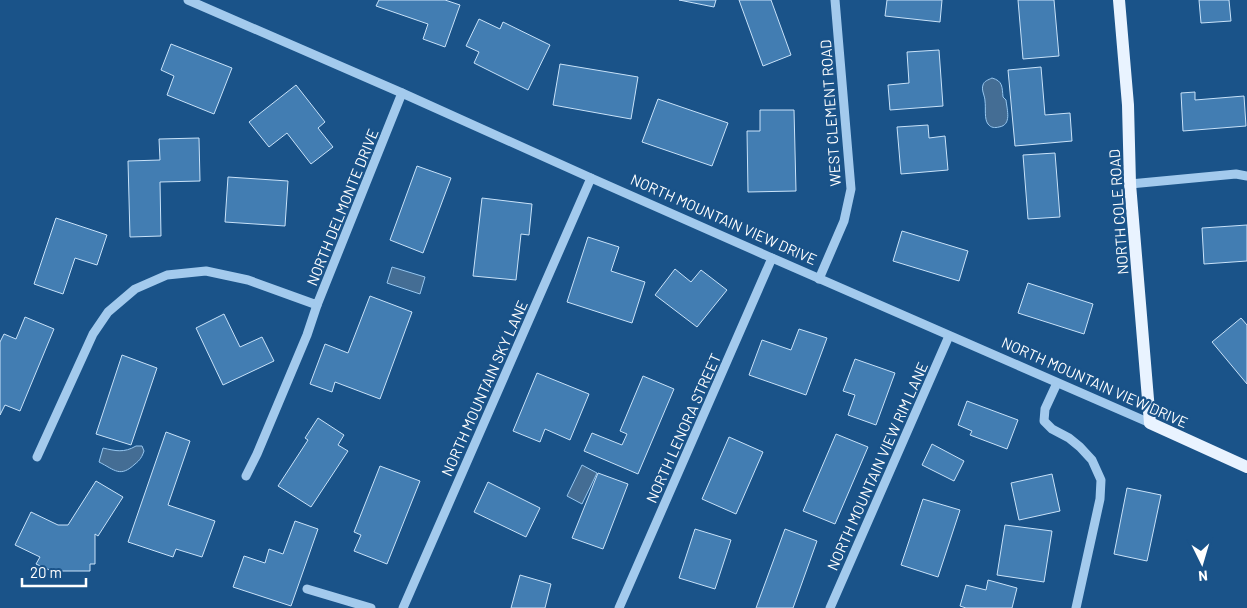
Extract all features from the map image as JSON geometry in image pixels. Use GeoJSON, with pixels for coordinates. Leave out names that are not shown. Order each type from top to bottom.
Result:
{"type":"FeatureCollection","features":[{"type":"Feature","properties":{"kind":"main road","name":"NORTH COLE ROAD"},"geometry":{"type":"LineString","coordinates":[[1119,0],[1128,105],[1130,184],[1150,423]]}},
{"type":"Feature","properties":{"kind":"main road","name":"NORTH MOUNTAIN VIEW DRIVE"},"geometry":{"type":"LineString","coordinates":[[1150,423],[1247,467]]}},
{"type":"Feature","properties":{"kind":"street","name":"NORTH MOUNTAIN VIEW DRIVE"},"geometry":{"type":"LineString","coordinates":[[188,0],[1150,423]]}},
{"type":"Feature","properties":{"kind":"street","name":"WEST CLEMENT ROAD"},"geometry":{"type":"LineString","coordinates":[[819,279],[844,221],[851,189],[835,0]]}},
{"type":"Feature","properties":{"kind":"street","name":"NORTH DELMONTE DRIVE"},"geometry":{"type":"LineString","coordinates":[[36,457],[93,334],[108,312],[135,289],[167,275],[206,271],[248,280],[317,305],[402,93]]}},
{"type":"Feature","properties":{"kind":"street"},"geometry":{"type":"LineString","coordinates":[[1130,184],[1236,174],[1247,176]]}},
{"type":"Feature","properties":{"kind":"street","name":"NORTH MOUNTAIN SKY LANE"},"geometry":{"type":"LineString","coordinates":[[403,608],[591,178]]}},
{"type":"Feature","properties":{"kind":"street","name":"NORTH LENORA STREET"},"geometry":{"type":"LineString","coordinates":[[620,608],[772,258]]}},
{"type":"Feature","properties":{"kind":"street"},"geometry":{"type":"LineString","coordinates":[[246,476],[307,335],[317,305]]}},
{"type":"Feature","properties":{"kind":"street","name":"NORTH MOUNTAIN VIEW RIM LANE"},"geometry":{"type":"LineString","coordinates":[[830,608],[949,336]]}},
{"type":"Feature","properties":{"kind":"street"},"geometry":{"type":"LineString","coordinates":[[1057,383],[1045,409],[1044,421],[1052,429],[1069,438],[1080,447],[1092,460],[1100,480],[1100,499],[1076,608]]}},
{"type":"Feature","properties":{"kind":"street"},"geometry":{"type":"LineString","coordinates":[[307,589],[371,608]]}},
{"type":"Feature","properties":{"kind":"water"},"geometry":{"type":"Polygon","coordinates":[[[992,78],[1001,85],[1008,112],[1006,123],[996,128],[990,126],[987,122],[982,89],[984,82],[992,78]]]}},
{"type":"Feature","properties":{"kind":"water"},"geometry":{"type":"Polygon","coordinates":[[[392,267],[425,277],[420,294],[387,283],[392,267]]]}},
{"type":"Feature","properties":{"kind":"water"},"geometry":{"type":"Polygon","coordinates":[[[142,446],[144,451],[141,458],[125,471],[113,470],[99,462],[103,448],[120,451],[142,446]]]}},
{"type":"Feature","properties":{"kind":"water"},"geometry":{"type":"Polygon","coordinates":[[[582,465],[597,473],[582,504],[567,496],[582,465]]]}},
{"type":"Feature","properties":{"kind":"building"},"geometry":{"type":"Polygon","coordinates":[[[379,0],[445,0],[460,5],[445,47],[423,39],[428,24],[376,6],[379,0]]]}},
{"type":"Feature","properties":{"kind":"building"},"geometry":{"type":"Polygon","coordinates":[[[679,0],[716,0],[714,7],[679,0]]]}},
{"type":"Feature","properties":{"kind":"building"},"geometry":{"type":"Polygon","coordinates":[[[739,0],[771,0],[791,55],[763,66],[739,0]]]}},
{"type":"Feature","properties":{"kind":"building"},"geometry":{"type":"Polygon","coordinates":[[[887,0],[942,0],[940,22],[885,16],[887,0]]]}},
{"type":"Feature","properties":{"kind":"building"},"geometry":{"type":"Polygon","coordinates":[[[1018,0],[1054,0],[1059,56],[1023,59],[1018,0]]]}},
{"type":"Feature","properties":{"kind":"building"},"geometry":{"type":"Polygon","coordinates":[[[1199,0],[1229,0],[1231,21],[1201,23],[1199,0]]]}},
{"type":"Feature","properties":{"kind":"building"},"geometry":{"type":"Polygon","coordinates":[[[479,19],[500,29],[503,22],[550,45],[528,90],[474,63],[479,52],[466,46],[479,19]]]}},
{"type":"Feature","properties":{"kind":"building"},"geometry":{"type":"Polygon","coordinates":[[[171,44],[232,68],[214,114],[167,95],[174,76],[161,70],[171,44]]]}},
{"type":"Feature","properties":{"kind":"building"},"geometry":{"type":"Polygon","coordinates":[[[939,50],[943,106],[890,110],[888,85],[909,83],[907,52],[939,50]]]}},
{"type":"Feature","properties":{"kind":"building"},"geometry":{"type":"Polygon","coordinates":[[[560,64],[638,77],[631,119],[553,105],[560,64]]]}},
{"type":"Feature","properties":{"kind":"building"},"geometry":{"type":"Polygon","coordinates":[[[1041,67],[1045,115],[1070,113],[1072,141],[1015,146],[1008,70],[1041,67]]]}},
{"type":"Feature","properties":{"kind":"building"},"geometry":{"type":"Polygon","coordinates":[[[296,85],[325,122],[318,128],[333,147],[311,164],[287,133],[269,147],[249,122],[296,85]]]}},
{"type":"Feature","properties":{"kind":"building"},"geometry":{"type":"Polygon","coordinates":[[[1195,92],[1195,100],[1244,96],[1246,126],[1183,131],[1181,93],[1195,92]]]}},
{"type":"Feature","properties":{"kind":"building"},"geometry":{"type":"Polygon","coordinates":[[[658,99],[728,123],[712,166],[642,142],[658,99]]]}},
{"type":"Feature","properties":{"kind":"building"},"geometry":{"type":"Polygon","coordinates":[[[760,110],[794,110],[796,191],[748,192],[747,131],[760,131],[760,110]]]}},
{"type":"Feature","properties":{"kind":"building"},"geometry":{"type":"Polygon","coordinates":[[[928,125],[929,138],[945,136],[948,170],[901,174],[897,127],[928,125]]]}},
{"type":"Feature","properties":{"kind":"building"},"geometry":{"type":"Polygon","coordinates":[[[199,138],[200,181],[160,182],[161,236],[130,237],[128,161],[160,160],[159,139],[199,138]]]}},
{"type":"Feature","properties":{"kind":"building"},"geometry":{"type":"Polygon","coordinates":[[[1055,153],[1060,217],[1028,219],[1023,155],[1055,153]]]}},
{"type":"Feature","properties":{"kind":"building"},"geometry":{"type":"Polygon","coordinates":[[[417,166],[451,178],[423,253],[390,240],[417,166]]]}},
{"type":"Feature","properties":{"kind":"building"},"geometry":{"type":"Polygon","coordinates":[[[228,177],[288,181],[285,226],[225,222],[228,177]]]}},
{"type":"Feature","properties":{"kind":"building"},"geometry":{"type":"Polygon","coordinates":[[[482,198],[532,204],[529,235],[521,234],[516,280],[473,276],[482,198]]]}},
{"type":"Feature","properties":{"kind":"building"},"geometry":{"type":"Polygon","coordinates":[[[56,218],[107,235],[97,265],[75,258],[63,294],[34,284],[56,218]]]}},
{"type":"Feature","properties":{"kind":"building"},"geometry":{"type":"Polygon","coordinates":[[[1247,225],[1247,261],[1204,264],[1202,228],[1247,225]]]}},
{"type":"Feature","properties":{"kind":"building"},"geometry":{"type":"Polygon","coordinates":[[[902,231],[968,251],[959,281],[893,261],[902,231]]]}},
{"type":"Feature","properties":{"kind":"building"},"geometry":{"type":"Polygon","coordinates":[[[588,237],[619,247],[611,271],[645,282],[632,323],[567,302],[588,237]]]}},
{"type":"Feature","properties":{"kind":"building"},"geometry":{"type":"Polygon","coordinates":[[[675,269],[691,282],[701,270],[727,290],[697,327],[655,295],[675,269]]]}},
{"type":"Feature","properties":{"kind":"building"},"geometry":{"type":"Polygon","coordinates":[[[1028,283],[1093,304],[1084,334],[1018,313],[1028,283]]]}},
{"type":"Feature","properties":{"kind":"building"},"geometry":{"type":"Polygon","coordinates":[[[370,296],[412,312],[380,399],[335,382],[332,392],[310,384],[325,344],[348,353],[370,296]]]}},
{"type":"Feature","properties":{"kind":"building"},"geometry":{"type":"Polygon","coordinates":[[[224,314],[240,347],[262,337],[274,361],[223,385],[196,328],[224,314]]]}},
{"type":"Feature","properties":{"kind":"building"},"geometry":{"type":"Polygon","coordinates":[[[25,317],[54,329],[20,411],[5,405],[0,415],[0,342],[4,334],[16,339],[25,317]]]}},
{"type":"Feature","properties":{"kind":"building"},"geometry":{"type":"Polygon","coordinates":[[[1241,318],[1247,325],[1247,384],[1212,342],[1241,318]]]}},
{"type":"Feature","properties":{"kind":"building"},"geometry":{"type":"Polygon","coordinates":[[[799,329],[827,338],[806,395],[749,375],[762,340],[791,350],[799,329]]]}},
{"type":"Feature","properties":{"kind":"building"},"geometry":{"type":"Polygon","coordinates":[[[122,355],[157,368],[131,445],[96,434],[122,355]]]}},
{"type":"Feature","properties":{"kind":"building"},"geometry":{"type":"Polygon","coordinates":[[[855,359],[895,373],[876,425],[848,415],[855,395],[843,391],[855,359]]]}},
{"type":"Feature","properties":{"kind":"building"},"geometry":{"type":"Polygon","coordinates":[[[537,373],[589,394],[570,440],[545,429],[540,442],[513,431],[537,373]]]}},
{"type":"Feature","properties":{"kind":"building"},"geometry":{"type":"Polygon","coordinates":[[[643,376],[674,389],[638,474],[584,451],[592,433],[622,445],[627,434],[620,431],[643,376]]]}},
{"type":"Feature","properties":{"kind":"building"},"geometry":{"type":"Polygon","coordinates":[[[967,401],[1018,420],[1007,449],[970,435],[972,431],[958,425],[967,401]]]}},
{"type":"Feature","properties":{"kind":"building"},"geometry":{"type":"Polygon","coordinates":[[[318,418],[344,435],[338,445],[348,451],[311,507],[278,486],[308,440],[305,438],[318,418]]]}},
{"type":"Feature","properties":{"kind":"building"},"geometry":{"type":"Polygon","coordinates":[[[166,432],[190,441],[168,505],[215,521],[202,557],[176,549],[173,557],[128,542],[166,432]]]}},
{"type":"Feature","properties":{"kind":"building"},"geometry":{"type":"Polygon","coordinates":[[[836,434],[868,447],[835,524],[803,511],[836,434]]]}},
{"type":"Feature","properties":{"kind":"building"},"geometry":{"type":"Polygon","coordinates":[[[729,437],[763,452],[736,514],[702,499],[729,437]]]}},
{"type":"Feature","properties":{"kind":"building"},"geometry":{"type":"Polygon","coordinates":[[[932,444],[964,461],[954,481],[922,465],[932,444]]]}},
{"type":"Feature","properties":{"kind":"building"},"geometry":{"type":"Polygon","coordinates":[[[380,466],[420,481],[387,564],[354,551],[361,535],[354,532],[380,466]]]}},
{"type":"Feature","properties":{"kind":"building"},"geometry":{"type":"Polygon","coordinates":[[[598,473],[628,484],[603,549],[572,538],[598,473]]]}},
{"type":"Feature","properties":{"kind":"building"},"geometry":{"type":"Polygon","coordinates":[[[1052,474],[1060,511],[1019,520],[1011,483],[1052,474]]]}},
{"type":"Feature","properties":{"kind":"building"},"geometry":{"type":"Polygon","coordinates":[[[96,481],[123,497],[98,536],[95,534],[95,564],[90,564],[90,571],[57,571],[56,573],[36,564],[40,557],[15,545],[31,512],[58,525],[68,525],[96,481]]]}},
{"type":"Feature","properties":{"kind":"building"},"geometry":{"type":"Polygon","coordinates":[[[488,482],[540,508],[526,537],[474,512],[488,482]]]}},
{"type":"Feature","properties":{"kind":"building"},"geometry":{"type":"Polygon","coordinates":[[[1127,488],[1161,495],[1147,561],[1114,554],[1127,488]]]}},
{"type":"Feature","properties":{"kind":"building"},"geometry":{"type":"Polygon","coordinates":[[[923,499],[960,510],[938,577],[901,565],[923,499]]]}},
{"type":"Feature","properties":{"kind":"building"},"geometry":{"type":"Polygon","coordinates":[[[295,521],[318,529],[291,606],[233,587],[244,556],[265,563],[269,549],[283,554],[295,521]]]}},
{"type":"Feature","properties":{"kind":"building"},"geometry":{"type":"Polygon","coordinates":[[[1005,525],[1052,531],[1044,582],[997,575],[1005,525]]]}},
{"type":"Feature","properties":{"kind":"building"},"geometry":{"type":"Polygon","coordinates":[[[695,529],[731,540],[715,589],[679,578],[695,529]]]}},
{"type":"Feature","properties":{"kind":"building"},"geometry":{"type":"Polygon","coordinates":[[[785,529],[817,541],[793,608],[756,608],[785,529]]]}},
{"type":"Feature","properties":{"kind":"building"},"geometry":{"type":"Polygon","coordinates":[[[520,575],[551,584],[545,608],[511,608],[520,575]]]}},
{"type":"Feature","properties":{"kind":"building"},"geometry":{"type":"Polygon","coordinates":[[[988,580],[1017,588],[1012,608],[966,608],[960,606],[966,585],[986,590],[988,580]]]}}]}
